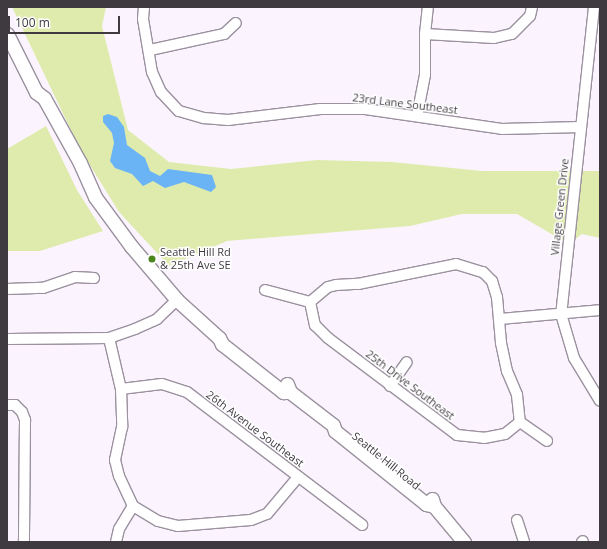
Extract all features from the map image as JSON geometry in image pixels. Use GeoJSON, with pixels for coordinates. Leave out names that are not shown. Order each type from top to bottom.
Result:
{"type":"FeatureCollection","features":[{"type":"Feature","properties":{"kind":"main road","name":"Seattle Hill Road"},"geometry":{"type":"LineString","coordinates":[[7,37],[36,92],[47,105],[80,163],[83,174],[95,197],[131,246],[177,300],[219,338],[226,338],[232,342],[288,385],[290,392],[333,425],[335,431],[426,504],[434,506],[464,542]]}},
{"type":"Feature","properties":{"kind":"street"},"geometry":{"type":"LineString","coordinates":[[144,7],[143,18],[150,50],[224,34],[236,23]]}},
{"type":"Feature","properties":{"kind":"street"},"geometry":{"type":"LineString","coordinates":[[417,116],[425,75],[425,34],[428,7]]}},
{"type":"Feature","properties":{"kind":"street"},"geometry":{"type":"LineString","coordinates":[[425,34],[494,38],[512,34],[530,16],[532,7]]}},
{"type":"Feature","properties":{"kind":"street","name":"Village Green Drive"},"geometry":{"type":"LineString","coordinates":[[594,7],[597,36],[581,127],[561,314],[574,358],[600,401]]}},
{"type":"Feature","properties":{"kind":"street","name":"23rd Lane Southeast"},"geometry":{"type":"LineString","coordinates":[[150,50],[152,72],[161,92],[179,111],[204,118],[228,120],[320,109],[365,109],[502,129],[581,127]]}},
{"type":"Feature","properties":{"kind":"street"},"geometry":{"type":"LineString","coordinates":[[265,290],[310,302],[328,287],[358,284],[456,264],[483,272],[492,281],[500,319],[501,343],[507,371],[517,395],[520,422],[547,441]]}},
{"type":"Feature","properties":{"kind":"street"},"geometry":{"type":"LineString","coordinates":[[7,289],[43,288],[75,277],[94,278]]}},
{"type":"Feature","properties":{"kind":"street"},"geometry":{"type":"LineString","coordinates":[[7,338],[109,338],[135,330],[157,319],[177,300]]}},
{"type":"Feature","properties":{"kind":"street","name":"25th Drive Southeast"},"geometry":{"type":"LineString","coordinates":[[310,302],[315,325],[390,386],[446,428],[468,438],[505,434],[520,422]]}},
{"type":"Feature","properties":{"kind":"street"},"geometry":{"type":"LineString","coordinates":[[500,319],[600,310]]}},
{"type":"Feature","properties":{"kind":"street"},"geometry":{"type":"LineString","coordinates":[[109,338],[121,389],[122,427],[115,460],[119,476],[133,506],[158,521],[178,526],[251,520],[267,514],[298,477]]}},
{"type":"Feature","properties":{"kind":"street"},"geometry":{"type":"LineString","coordinates":[[390,386],[407,362]]}},
{"type":"Feature","properties":{"kind":"street","name":"26th Avenue Southeast"},"geometry":{"type":"LineString","coordinates":[[121,389],[162,384],[181,390],[362,525]]}},
{"type":"Feature","properties":{"kind":"street"},"geometry":{"type":"LineString","coordinates":[[7,406],[15,406],[22,412],[26,420],[24,542]]}},
{"type":"Feature","properties":{"kind":"street"},"geometry":{"type":"LineString","coordinates":[[116,542],[119,529],[133,506]]}},
{"type":"Feature","properties":{"kind":"street"},"geometry":{"type":"LineString","coordinates":[[517,520],[524,542]]}},
{"type":"Feature","properties":{"kind":"green space"},"geometry":{"type":"Polygon","coordinates":[[[12,7],[106,7],[102,26],[128,130],[169,162],[231,169],[317,160],[392,162],[482,171],[600,171],[600,238],[582,234],[569,244],[517,214],[462,214],[410,226],[227,241],[169,266],[119,212],[80,149],[12,7]]]}},
{"type":"Feature","properties":{"kind":"green space"},"geometry":{"type":"Polygon","coordinates":[[[46,126],[77,190],[103,231],[40,251],[7,251],[7,149],[46,126]]]}},
{"type":"Feature","properties":{"kind":"water"},"geometry":{"type":"Polygon","coordinates":[[[108,114],[117,117],[124,127],[127,145],[145,158],[150,171],[160,176],[168,169],[212,175],[216,187],[211,192],[184,182],[165,188],[153,181],[143,186],[132,174],[115,168],[110,161],[114,143],[112,133],[103,122],[103,116],[108,114]]]}},
{"type":"Feature","properties":{"kind":"place","name":"Seattle Hill Rd & 25th Ave SE"},"geometry":{"type":"Point","coordinates":[152,259]}}]}
